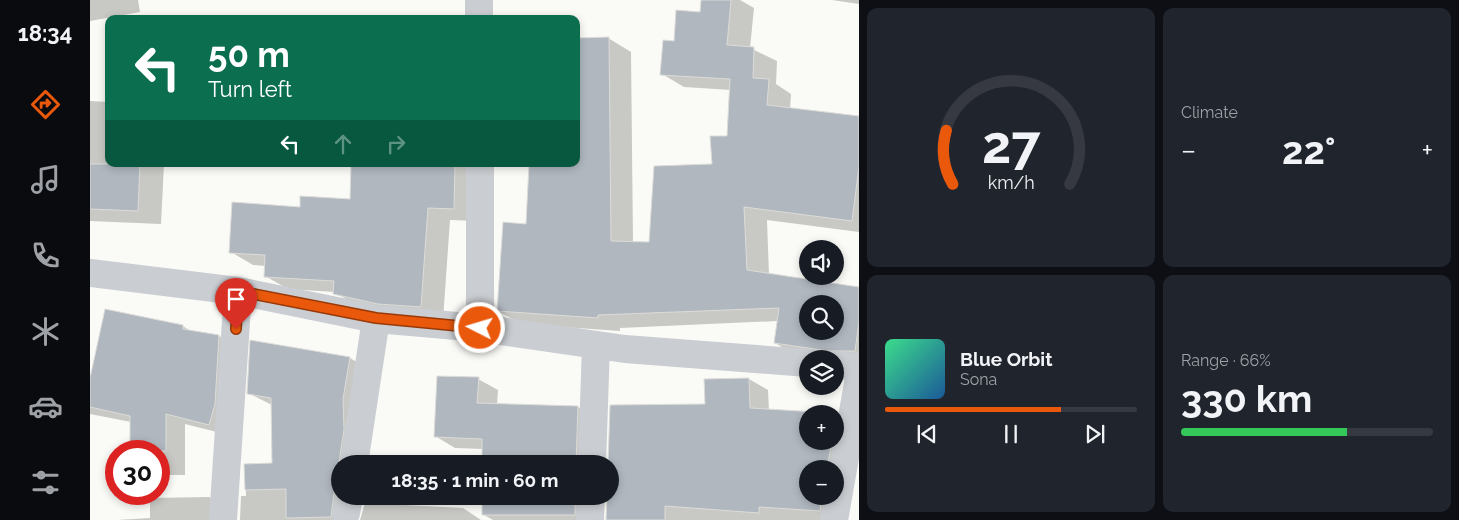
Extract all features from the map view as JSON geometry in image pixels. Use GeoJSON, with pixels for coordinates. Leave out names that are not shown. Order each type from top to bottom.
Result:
{"type":"FeatureCollection","features":[{"type":"Feature","properties":{"kind":"street"},"geometry":{"type":"LineString","coordinates":[[479,0],[479,15]]}},
{"type":"Feature","properties":{"kind":"street"},"geometry":{"type":"LineString","coordinates":[[480,167],[480,328]]}},
{"type":"Feature","properties":{"kind":"street"},"geometry":{"type":"LineString","coordinates":[[90,274],[238,291],[376,318],[480,328],[596,345],[799,362]]}},
{"type":"Feature","properties":{"kind":"street"},"geometry":{"type":"LineString","coordinates":[[223,520],[238,291]]}},
{"type":"Feature","properties":{"kind":"street"},"geometry":{"type":"LineString","coordinates":[[355,455],[376,318]]}},
{"type":"Feature","properties":{"kind":"street"},"geometry":{"type":"LineString","coordinates":[[592,455],[596,345]]}},
{"type":"Feature","properties":{"kind":"street"},"geometry":{"type":"LineString","coordinates":[[844,366],[859,367]]}},
{"type":"Feature","properties":{"kind":"street"},"geometry":{"type":"LineString","coordinates":[[834,520],[859,378]]}},
{"type":"Feature","properties":{"kind":"street"},"geometry":{"type":"LineString","coordinates":[[590,520],[591,505]]}},
{"type":"Feature","properties":{"kind":"building"},"geometry":{"type":"Polygon","coordinates":[[[701,0],[731,0],[727,45],[754,47],[753,78],[769,79],[767,105],[859,116],[859,166],[852,221],[744,207],[747,270],[799,278],[799,285],[844,285],[859,287],[859,322],[855,351],[821,350],[774,343],[779,308],[598,315],[598,318],[497,311],[503,222],[526,224],[529,167],[580,167],[580,38],[609,37],[611,241],[649,242],[654,166],[712,164],[710,136],[727,136],[730,79],[660,75],[663,40],[674,41],[676,10],[700,12],[701,0]]]}},
{"type":"Feature","properties":{"kind":"building"},"geometry":{"type":"Polygon","coordinates":[[[90,164],[105,164],[105,167],[140,167],[138,211],[90,209],[90,164]]]}},
{"type":"Feature","properties":{"kind":"building"},"geometry":{"type":"Polygon","coordinates":[[[351,167],[455,167],[454,209],[428,208],[421,307],[378,304],[333,294],[334,281],[264,277],[265,255],[229,253],[232,202],[300,207],[300,196],[350,199],[351,167]]]}},
{"type":"Feature","properties":{"kind":"building"},"geometry":{"type":"Polygon","coordinates":[[[105,309],[183,325],[183,329],[219,335],[215,404],[209,425],[166,414],[166,440],[130,440],[130,416],[90,407],[90,378],[105,309]]]}},
{"type":"Feature","properties":{"kind":"building"},"geometry":{"type":"Polygon","coordinates":[[[250,340],[350,357],[343,399],[344,429],[340,455],[331,455],[331,517],[286,518],[286,489],[245,490],[244,464],[272,463],[271,398],[247,394],[250,340]]]}},
{"type":"Feature","properties":{"kind":"building"},"geometry":{"type":"Polygon","coordinates":[[[437,376],[479,377],[477,403],[578,406],[576,455],[482,455],[482,439],[434,437],[437,376]]]}},
{"type":"Feature","properties":{"kind":"building"},"geometry":{"type":"Polygon","coordinates":[[[749,378],[750,408],[799,411],[799,450],[830,450],[829,460],[799,460],[799,505],[821,505],[820,511],[759,507],[759,513],[665,506],[665,520],[606,520],[607,505],[619,505],[619,455],[608,455],[610,405],[705,404],[704,379],[749,378]]]}},
{"type":"Feature","properties":{"kind":"building"},"geometry":{"type":"Polygon","coordinates":[[[482,505],[575,505],[575,515],[482,515],[482,505]]]}},
{"type":"Feature","properties":{"kind":"route"},"geometry":{"type":"LineString","coordinates":[[236,329],[238,291],[376,318],[480,328]]}}]}
